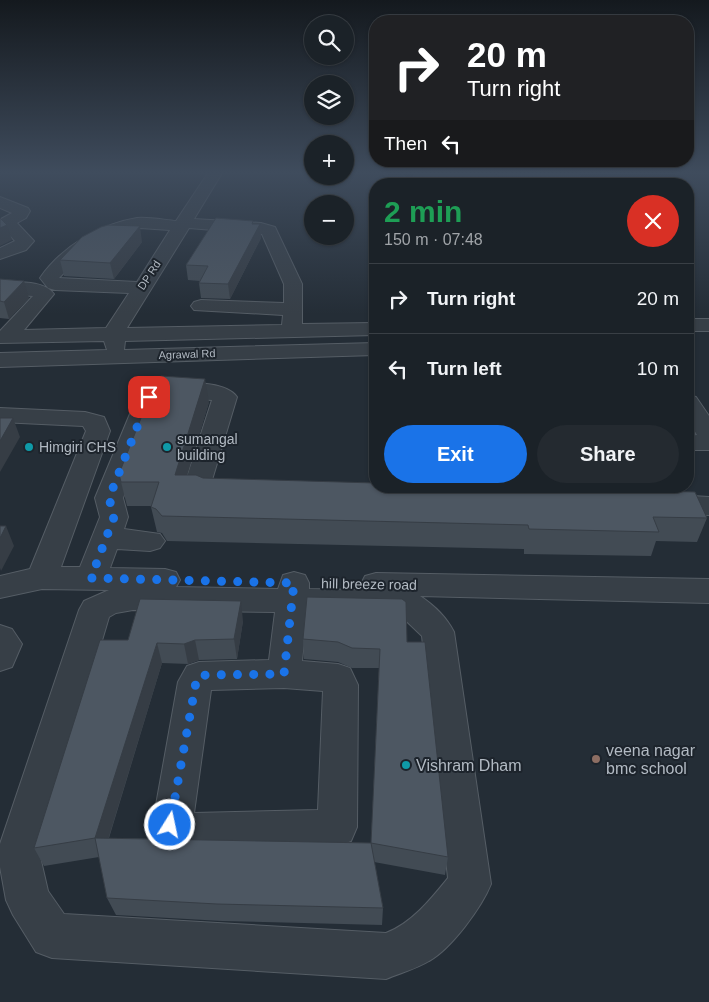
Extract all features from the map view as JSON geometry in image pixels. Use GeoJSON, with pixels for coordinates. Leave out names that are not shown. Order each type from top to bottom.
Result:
{"type":"FeatureCollection","features":[{"type":"Feature","properties":{"kind":"street"},"geometry":{"type":"LineString","coordinates":[[0,254],[20,246],[25,241],[7,222],[11,220]]}},
{"type":"Feature","properties":{"kind":"street","name":"DP Rd"},"geometry":{"type":"LineString","coordinates":[[114,334],[141,288],[186,220]]}},
{"type":"Feature","properties":{"kind":"street"},"geometry":{"type":"LineString","coordinates":[[141,288],[55,284],[48,278],[79,247],[98,237],[139,223],[261,228],[269,231],[293,284],[294,309],[291,331]]}},
{"type":"Feature","properties":{"kind":"street"},"geometry":{"type":"LineString","coordinates":[[0,288],[37,290],[44,294],[43,297],[6,329]]}},
{"type":"Feature","properties":{"kind":"street"},"geometry":{"type":"LineString","coordinates":[[201,306],[294,309]]}},
{"type":"Feature","properties":{"kind":"street"},"geometry":{"type":"LineString","coordinates":[[694,325],[709,325]]}},
{"type":"Feature","properties":{"kind":"street","name":"Agrawal Rd"},"geometry":{"type":"LineString","coordinates":[[6,329],[114,334],[369,329]]}},
{"type":"Feature","properties":{"kind":"street"},"geometry":{"type":"LineString","coordinates":[[114,334],[116,356]]}},
{"type":"Feature","properties":{"kind":"street"},"geometry":{"type":"LineString","coordinates":[[694,342],[709,342]]}},
{"type":"Feature","properties":{"kind":"street","name":"Agrawal Rd"},"geometry":{"type":"LineString","coordinates":[[0,360],[369,349]]}},
{"type":"Feature","properties":{"kind":"street"},"geometry":{"type":"LineString","coordinates":[[91,578],[114,517],[109,498],[149,397],[161,390],[216,392],[225,397],[199,480],[200,487],[207,491],[246,492]]}},
{"type":"Feature","properties":{"kind":"street"},"geometry":{"type":"LineString","coordinates":[[694,411],[709,434]]}},
{"type":"Feature","properties":{"kind":"street"},"geometry":{"type":"LineString","coordinates":[[0,415],[84,418],[95,422],[98,431],[42,578]]}},
{"type":"Feature","properties":{"kind":"street"},"geometry":{"type":"LineString","coordinates":[[694,443],[709,442]]}},
{"type":"Feature","properties":{"kind":"street"},"geometry":{"type":"LineString","coordinates":[[636,495],[698,506]]}},
{"type":"Feature","properties":{"kind":"street"},"geometry":{"type":"LineString","coordinates":[[106,538],[150,541]]}},
{"type":"Feature","properties":{"kind":"street","name":"hill breeze road"},"geometry":{"type":"LineString","coordinates":[[0,587],[42,578],[91,578],[294,591],[709,591]]}},
{"type":"Feature","properties":{"kind":"street"},"geometry":{"type":"LineString","coordinates":[[294,591],[406,603],[417,610],[438,632],[470,884],[448,913],[414,946],[386,956],[52,936],[28,900],[18,852],[96,610],[109,602],[133,598],[294,591]]}},
{"type":"Feature","properties":{"kind":"street"},"geometry":{"type":"LineString","coordinates":[[284,674],[294,591]]}},
{"type":"Feature","properties":{"kind":"street"},"geometry":{"type":"LineString","coordinates":[[0,638],[5,644],[0,657]]}},
{"type":"Feature","properties":{"kind":"street"},"geometry":{"type":"LineString","coordinates":[[284,674],[338,678],[341,686],[337,827],[292,831],[171,833],[194,692],[199,676],[284,674]]}},
{"type":"Feature","properties":{"kind":"building"},"geometry":{"type":"Polygon","coordinates":[[[0,220],[2,220],[7,225],[0,228],[0,220]]]}},
{"type":"Feature","properties":{"kind":"building"},"geometry":{"type":"Polygon","coordinates":[[[215,220],[253,221],[252,224],[260,224],[228,284],[199,283],[208,266],[186,265],[215,220]]]}},
{"type":"Feature","properties":{"kind":"building"},"geometry":{"type":"Polygon","coordinates":[[[108,225],[140,226],[110,263],[60,260],[82,237],[108,225]]]}},
{"type":"Feature","properties":{"kind":"building"},"geometry":{"type":"Polygon","coordinates":[[[0,279],[24,281],[4,302],[0,301],[0,279]]]}},
{"type":"Feature","properties":{"kind":"building"},"geometry":{"type":"Polygon","coordinates":[[[161,376],[205,379],[175,475],[196,475],[203,478],[369,483],[369,493],[695,492],[707,518],[653,517],[659,532],[529,529],[528,525],[162,516],[156,509],[151,507],[159,482],[121,482],[119,474],[156,380],[161,376]]]}},
{"type":"Feature","properties":{"kind":"building"},"geometry":{"type":"Polygon","coordinates":[[[0,418],[13,418],[0,441],[0,418]]]}},
{"type":"Feature","properties":{"kind":"building"},"geometry":{"type":"Polygon","coordinates":[[[0,526],[6,526],[0,538],[0,526]]]}},
{"type":"Feature","properties":{"kind":"building","name":"Vishram Dham"},"geometry":{"type":"Polygon","coordinates":[[[307,597],[402,599],[406,602],[407,642],[425,642],[448,857],[371,843],[380,649],[352,648],[338,642],[303,639],[307,597]]]}},
{"type":"Feature","properties":{"kind":"building"},"geometry":{"type":"Polygon","coordinates":[[[140,599],[241,601],[234,639],[195,640],[184,644],[157,643],[95,838],[34,848],[100,640],[128,640],[140,599]]]}},
{"type":"Feature","properties":{"kind":"building"},"geometry":{"type":"Polygon","coordinates":[[[95,838],[371,843],[383,908],[217,904],[107,898],[95,838]]]}},
{"type":"Feature","properties":{"kind":"place","name":"Himgiri CHS"},"geometry":{"type":"Point","coordinates":[29,447]}},
{"type":"Feature","properties":{"kind":"place","name":"sumangal building"},"geometry":{"type":"Point","coordinates":[167,447]}},
{"type":"Feature","properties":{"kind":"place","name":"veena nagar bmc school"},"geometry":{"type":"Point","coordinates":[596,759]}},
{"type":"Feature","properties":{"kind":"place","name":"Vishram Dham"},"geometry":{"type":"Point","coordinates":[406,765]}},
{"type":"Feature","properties":{"kind":"route"},"geometry":{"type":"LineString","coordinates":[[149,397],[109,498],[114,517],[91,578],[294,583],[284,674],[199,676],[196,682],[170,825]]}}]}
